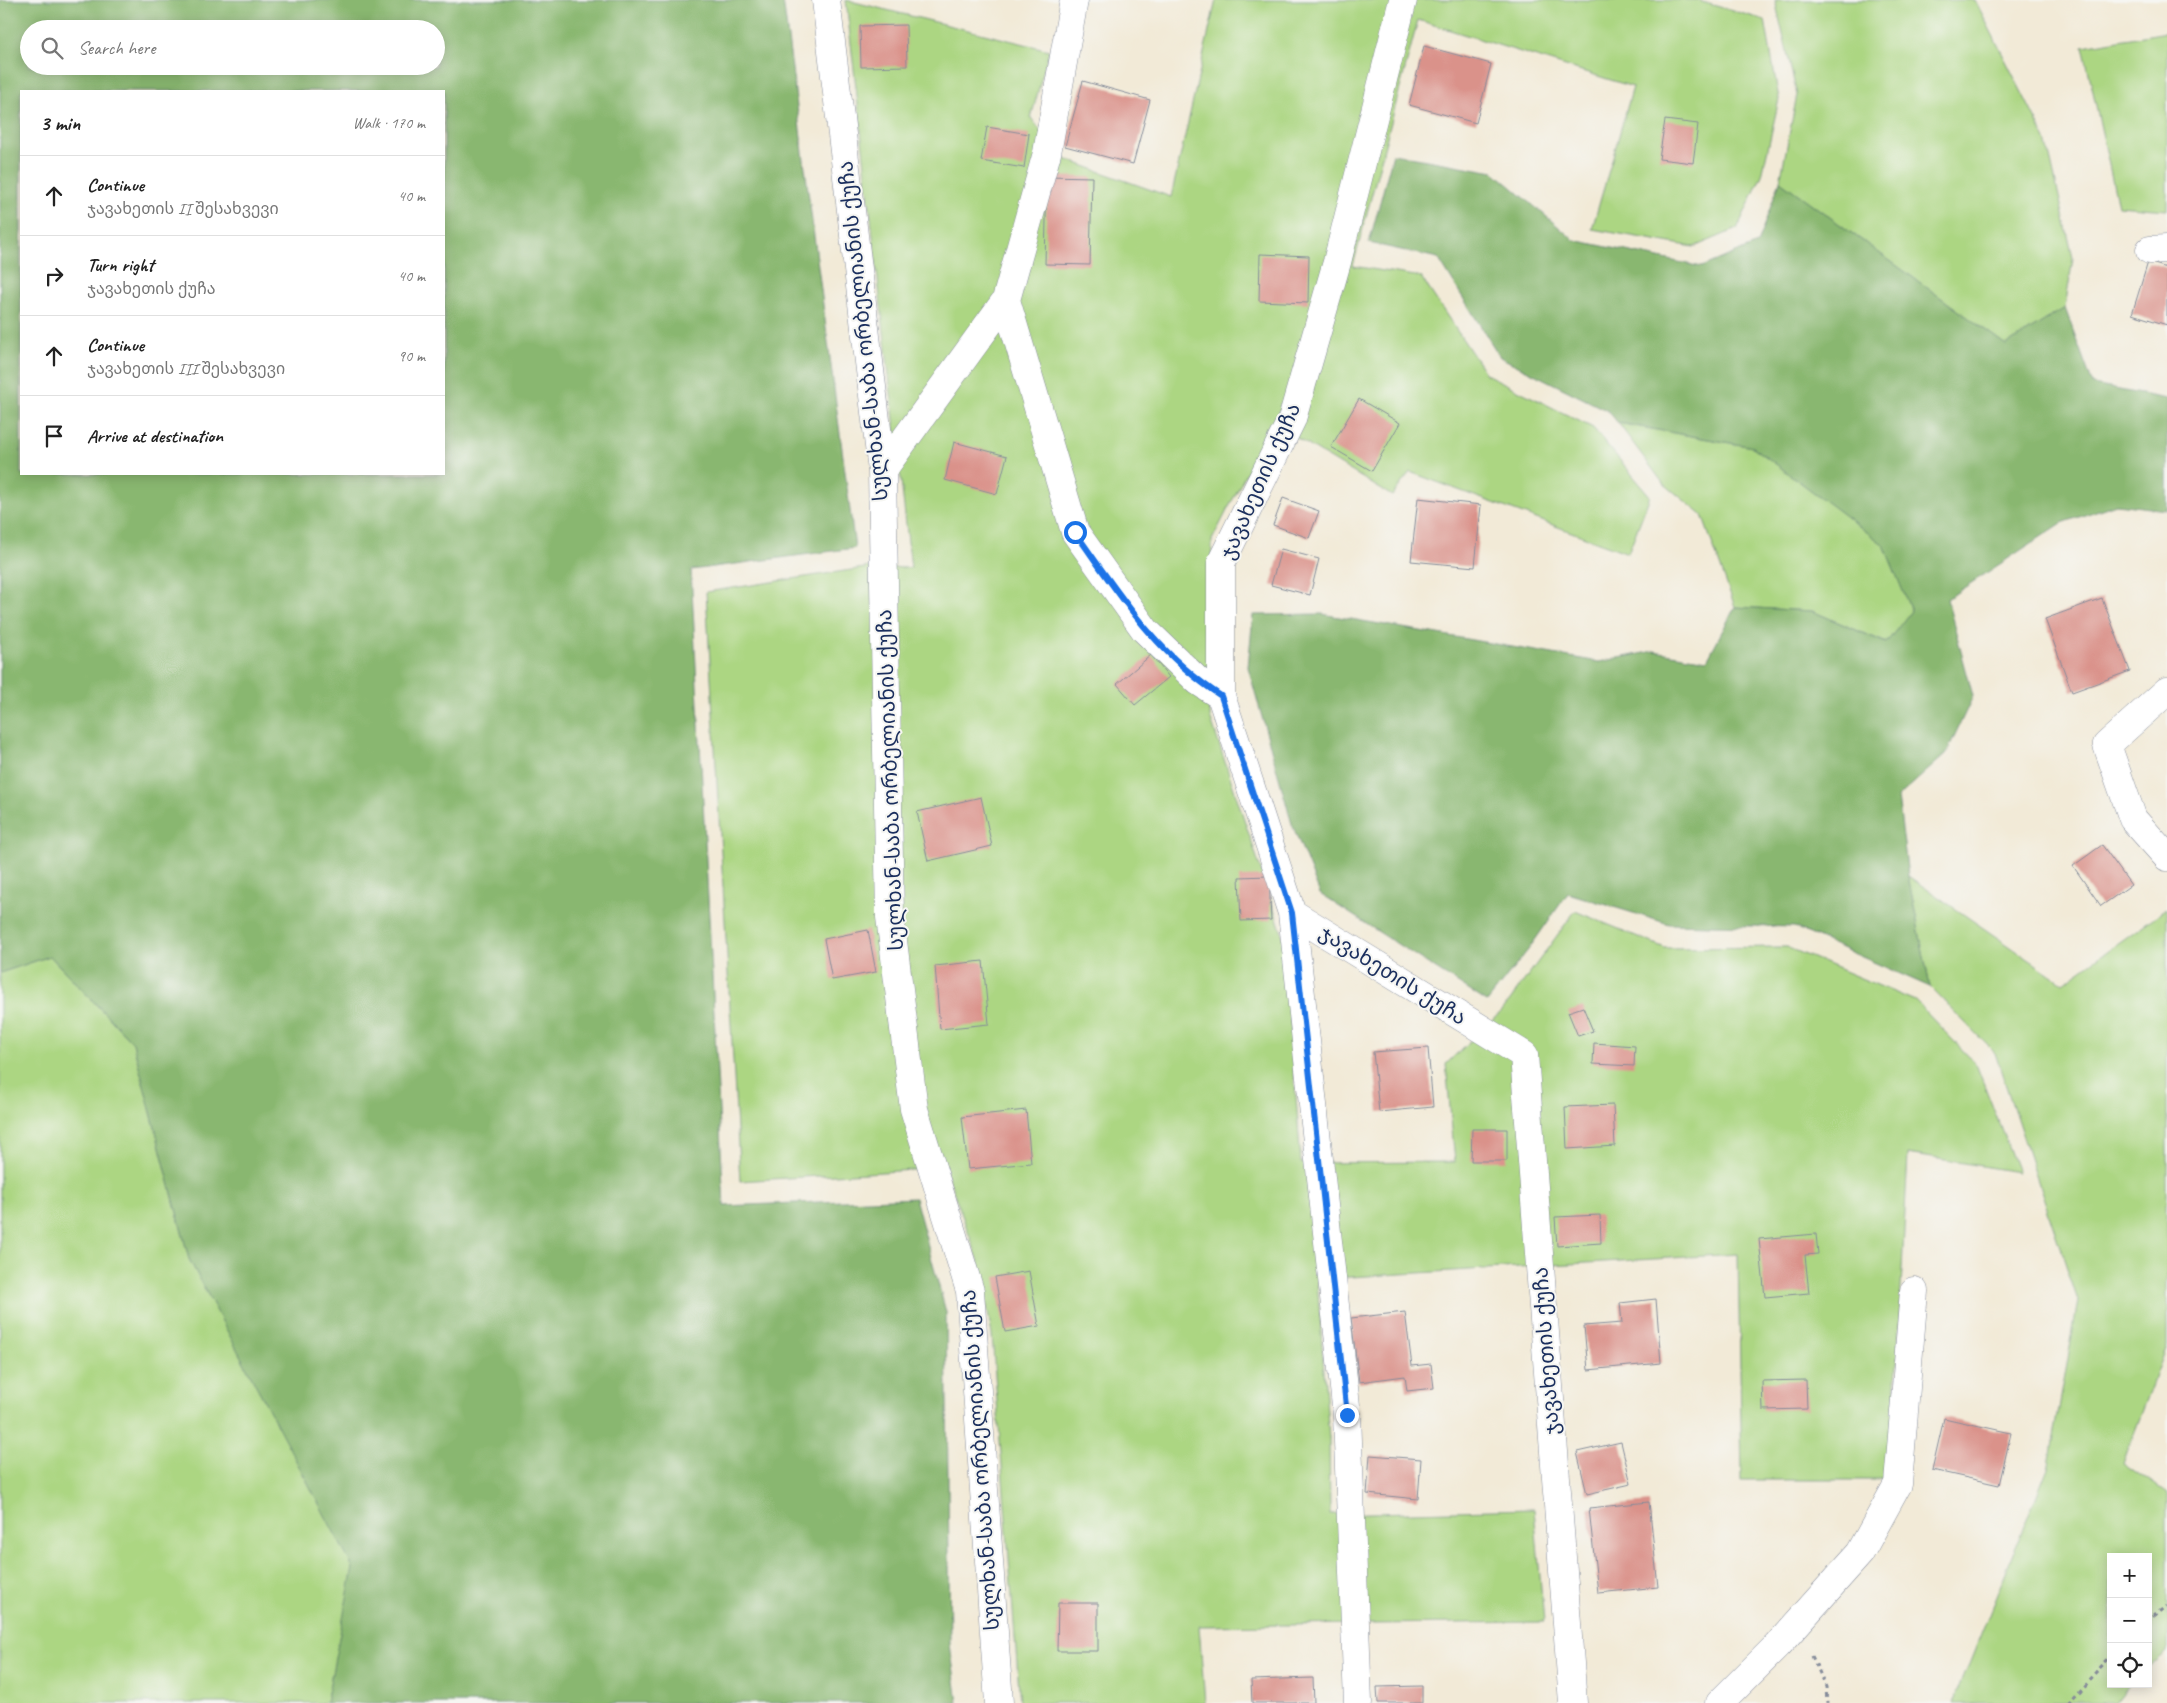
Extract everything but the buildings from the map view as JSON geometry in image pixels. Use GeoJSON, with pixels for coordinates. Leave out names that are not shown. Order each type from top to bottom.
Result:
{"type":"FeatureCollection","features":[{"type":"Feature","properties":{"kind":"street","name":"სულხან-საბა ორბელიანის ქუჩა"},"geometry":{"type":"LineString","coordinates":[[826,0],[882,471],[890,916],[914,1109],[970,1291],[999,1703]]}},
{"type":"Feature","properties":{"kind":"street"},"geometry":{"type":"LineString","coordinates":[[882,471],[1006,300],[1047,153],[1074,0]]}},
{"type":"Feature","properties":{"kind":"street","name":"ჯავახეთის ქუჩა"},"geometry":{"type":"LineString","coordinates":[[1403,0],[1337,262],[1292,419],[1221,563],[1221,696],[1292,913],[1524,1055],[1573,1703]]}},
{"type":"Feature","properties":{"kind":"street"},"geometry":{"type":"LineString","coordinates":[[1006,300],[1075,532],[1145,630],[1198,681],[1221,696]]}},
{"type":"Feature","properties":{"kind":"street"},"geometry":{"type":"LineString","coordinates":[[2167,691],[2107,745],[2133,819],[2167,857]]}},
{"type":"Feature","properties":{"kind":"street"},"geometry":{"type":"LineString","coordinates":[[1292,913],[1347,1415],[1358,1703]]}},
{"type":"Feature","properties":{"kind":"street"},"geometry":{"type":"LineString","coordinates":[[1720,1703],[1777,1646],[1860,1553],[1898,1484],[1914,1291]]}},
{"type":"Feature","properties":{"kind":"path"},"geometry":{"type":"LineString","coordinates":[[2152,1620],[2167,1607]]}},
{"type":"Feature","properties":{"kind":"path"},"geometry":{"type":"LineString","coordinates":[[1777,1646],[1811,1652],[1826,1687],[1827,1703]]}},
{"type":"Feature","properties":{"kind":"path"},"geometry":{"type":"LineString","coordinates":[[2067,1703],[2107,1660]]}},
{"type":"Feature","properties":{"kind":"green space"},"geometry":{"type":"Polygon","coordinates":[[[0,0],[783,0],[855,548],[691,570],[724,1206],[915,1198],[946,1312],[950,1644],[958,1703],[326,1703],[353,1568],[189,1259],[133,1043],[50,956],[0,973],[0,0]]]}},
{"type":"Feature","properties":{"kind":"green space"},"geometry":{"type":"Polygon","coordinates":[[[846,0],[1049,50],[1031,118],[1062,158],[1171,197],[1216,0],[1695,0],[1765,20],[1779,99],[1762,175],[1737,229],[1694,247],[1592,229],[1633,87],[1418,20],[1353,266],[1421,277],[1486,374],[1593,428],[1650,496],[1628,553],[1410,472],[1392,496],[1272,423],[1212,540],[1210,717],[1284,939],[1301,1163],[1455,1162],[1446,1064],[1502,1011],[1575,911],[1665,948],[1787,947],[1915,1001],[1976,1064],[2018,1172],[1908,1154],[1891,1480],[1742,1480],[1738,1254],[1317,1279],[1329,1438],[1330,1514],[1534,1509],[1544,1622],[1199,1626],[1205,1703],[1020,1703],[992,1335],[979,1262],[945,1168],[740,1181],[706,592],[871,567],[911,568],[846,0]]]}},
{"type":"Feature","properties":{"kind":"green space"},"geometry":{"type":"Polygon","coordinates":[[[1775,0],[1975,0],[2046,140],[2073,258],[2065,308],[2006,345],[1780,181],[1797,95],[1775,0]]]}},
{"type":"Feature","properties":{"kind":"green space"},"geometry":{"type":"Polygon","coordinates":[[[2167,32],[2167,210],[2118,206],[2083,46],[2167,32]]]}},
{"type":"Feature","properties":{"kind":"green space"},"geometry":{"type":"Polygon","coordinates":[[[1393,154],[1494,172],[1574,240],[1702,267],[1757,244],[1780,181],[2006,345],[2065,308],[2093,385],[2167,399],[2167,510],[2116,504],[2062,523],[1947,599],[1973,696],[1946,754],[1898,797],[1908,876],[1930,987],[1794,927],[1669,924],[1568,893],[1528,950],[1487,1002],[1320,894],[1292,824],[1248,667],[1253,615],[1322,614],[1599,662],[1654,651],[1707,660],[1735,607],[1812,611],[1886,643],[1911,611],[1884,545],[1753,447],[1618,423],[1608,411],[1500,357],[1438,258],[1369,243],[1393,154]]]}},
{"type":"Feature","properties":{"kind":"green space"},"geometry":{"type":"Polygon","coordinates":[[[1618,423],[1753,447],[1885,545],[1911,611],[1887,643],[1812,611],[1735,607],[1702,515],[1663,483],[1618,423]]]}},
{"type":"Feature","properties":{"kind":"green space"},"geometry":{"type":"Polygon","coordinates":[[[1908,876],[2063,983],[2167,908],[2167,1346],[2123,1463],[2167,1494],[2167,1652],[2152,1665],[2152,1553],[2107,1553],[2107,1688],[2126,1688],[2114,1703],[1953,1703],[2049,1465],[2078,1301],[1995,1053],[1930,987],[1908,876]]]}},
{"type":"Feature","properties":{"kind":"green space"},"geometry":{"type":"Polygon","coordinates":[[[50,956],[133,1043],[189,1259],[354,1568],[326,1703],[0,1703],[0,973],[50,956]]]}},
{"type":"Feature","properties":{"kind":"route"},"geometry":{"type":"LineString","coordinates":[[1075,532],[1145,630],[1198,681],[1221,696],[1292,913],[1347,1415]]}}]}
